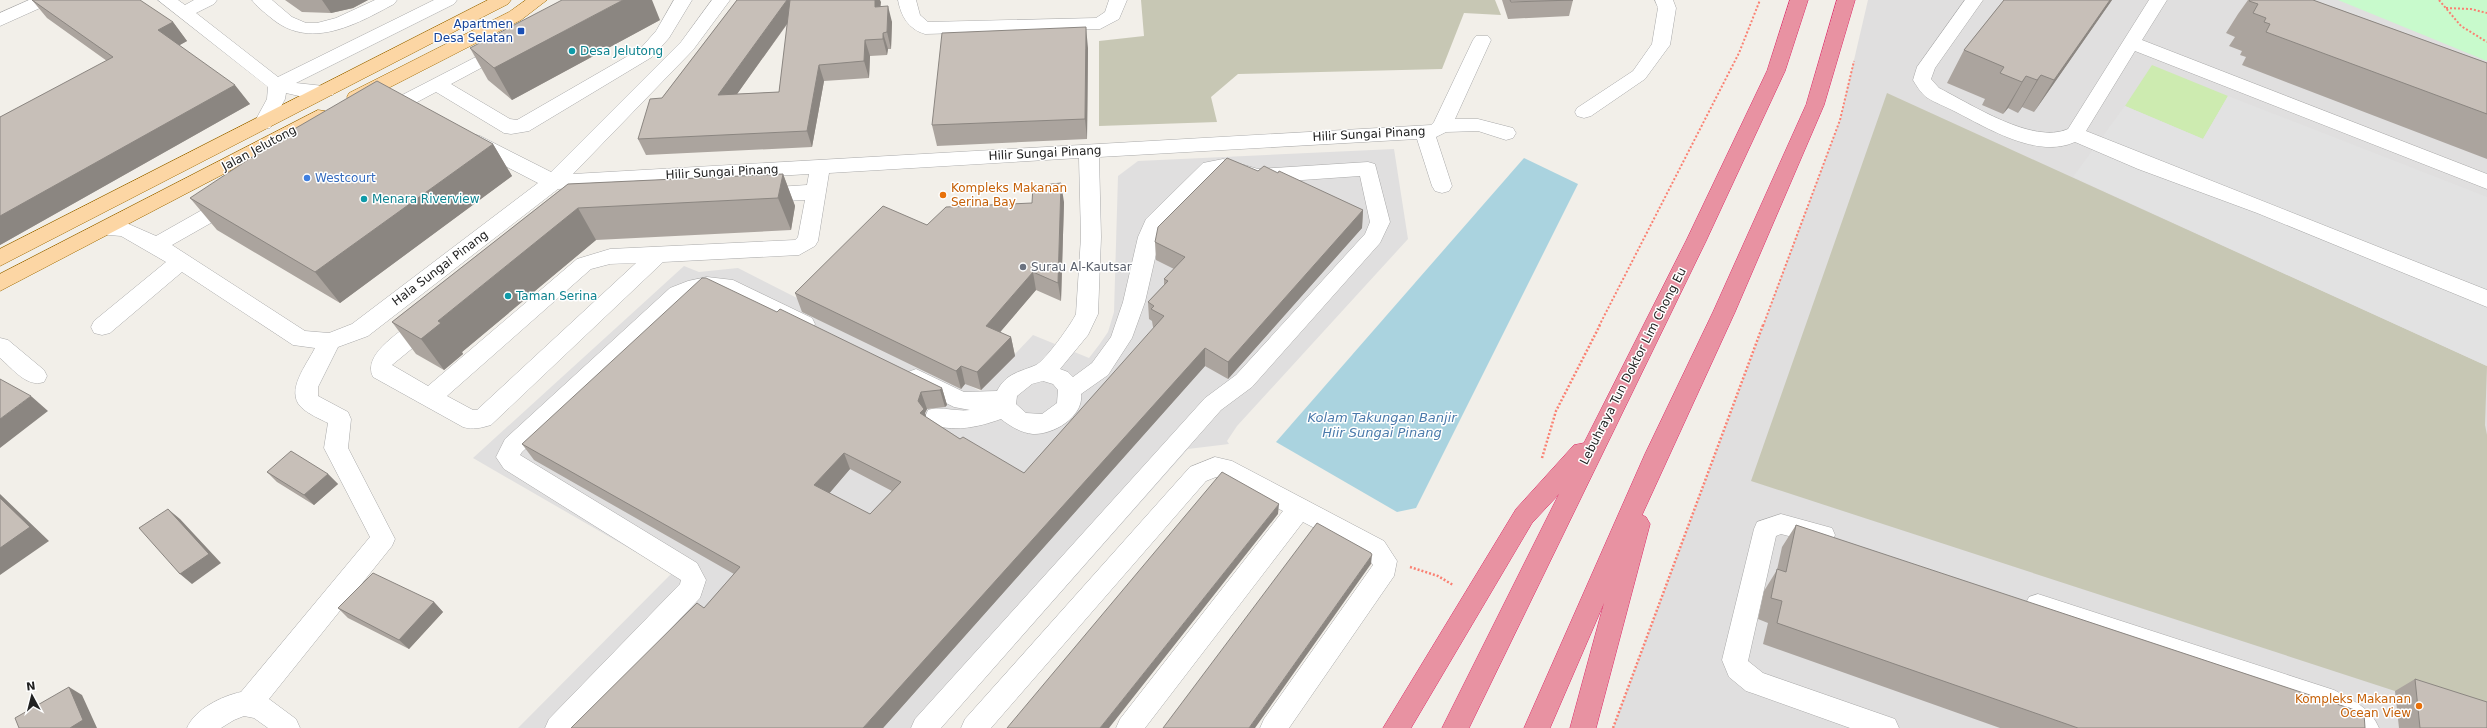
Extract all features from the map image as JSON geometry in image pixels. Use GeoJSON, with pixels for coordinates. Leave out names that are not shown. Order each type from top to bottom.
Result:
{"type":"FeatureCollection","features":[{"type":"Feature","properties":{"kind":"highway","name":"Lebuhraya Tun Doktor Lim Chong Eu"},"geometry":{"type":"LineString","coordinates":[[1455,728],[1600,431],[1696,240],[1776,71],[1800,0]]}},
{"type":"Feature","properties":{"kind":"highway"},"geometry":{"type":"LineString","coordinates":[[1537,728],[1657,454],[1724,312],[1815,105],[1846,0]]}},
{"type":"Feature","properties":{"kind":"highway"},"geometry":{"type":"LineString","coordinates":[[1396,728],[1524,516],[1600,431]]}},
{"type":"Feature","properties":{"kind":"highway"},"geometry":{"type":"LineString","coordinates":[[1583,728],[1657,454]]}},
{"type":"Feature","properties":{"kind":"main road","name":"Jalan Jelutong"},"geometry":{"type":"LineString","coordinates":[[0,258],[502,0]]}},
{"type":"Feature","properties":{"kind":"main road","name":"Jalan Jelutong"},"geometry":{"type":"LineString","coordinates":[[0,283],[337,106],[485,32],[538,0]]}},
{"type":"Feature","properties":{"kind":"street"},"geometry":{"type":"LineString","coordinates":[[0,20],[43,0]]}},
{"type":"Feature","properties":{"kind":"street"},"geometry":{"type":"LineString","coordinates":[[167,0],[277,85],[299,90],[326,91]]}},
{"type":"Feature","properties":{"kind":"street"},"geometry":{"type":"LineString","coordinates":[[184,12],[208,0]]}},
{"type":"Feature","properties":{"kind":"street"},"geometry":{"type":"LineString","coordinates":[[261,0],[295,26],[307,28],[336,24],[388,0]]}},
{"type":"Feature","properties":{"kind":"street"},"geometry":{"type":"LineString","coordinates":[[277,85],[448,0]]}},
{"type":"Feature","properties":{"kind":"street"},"geometry":{"type":"LineString","coordinates":[[436,84],[511,128],[522,126],[646,53],[663,34],[683,0]]}},
{"type":"Feature","properties":{"kind":"street","name":"Hala Sungai Pinang"},"geometry":{"type":"LineString","coordinates":[[105,229],[124,229],[156,245],[301,339],[330,341],[360,330],[553,182],[687,46],[721,0]]}},
{"type":"Feature","properties":{"kind":"street"},"geometry":{"type":"LineString","coordinates":[[907,0],[909,15],[913,22],[925,28],[1100,23],[1113,15],[1118,0]]}},
{"type":"Feature","properties":{"kind":"street"},"geometry":{"type":"LineString","coordinates":[[1584,112],[1639,75],[1661,44],[1667,8],[1664,0]]}},
{"type":"Feature","properties":{"kind":"street"},"geometry":{"type":"LineString","coordinates":[[1974,0],[1926,67],[1922,80],[1932,92],[2024,135],[2046,140],[2062,140],[2075,134],[2158,0]]}},
{"type":"Feature","properties":{"kind":"street"},"geometry":{"type":"LineString","coordinates":[[372,119],[399,103],[520,40]]}},
{"type":"Feature","properties":{"kind":"street","name":"Hilir Sungai Pinang"},"geometry":{"type":"LineString","coordinates":[[553,182],[1362,135],[1433,129],[1482,40]]}},
{"type":"Feature","properties":{"kind":"street"},"geometry":{"type":"LineString","coordinates":[[2132,43],[2487,182]]}},
{"type":"Feature","properties":{"kind":"street"},"geometry":{"type":"LineString","coordinates":[[263,123],[276,99],[277,85]]}},
{"type":"Feature","properties":{"kind":"street"},"geometry":{"type":"LineString","coordinates":[[399,103],[420,114]]}},
{"type":"Feature","properties":{"kind":"street"},"geometry":{"type":"LineString","coordinates":[[1442,186],[1433,129],[1478,125],[1506,133]]}},
{"type":"Feature","properties":{"kind":"street"},"geometry":{"type":"LineString","coordinates":[[455,132],[553,182]]}},
{"type":"Feature","properties":{"kind":"street"},"geometry":{"type":"LineString","coordinates":[[2075,134],[2145,164],[2264,208],[2487,298]]}},
{"type":"Feature","properties":{"kind":"street"},"geometry":{"type":"LineString","coordinates":[[924,728],[1213,404],[1244,381],[1372,238],[1380,222],[1362,135]]}},
{"type":"Feature","properties":{"kind":"street"},"geometry":{"type":"LineString","coordinates":[[1044,372],[1080,330],[1087,314],[1091,237],[1090,151]]}},
{"type":"Feature","properties":{"kind":"street"},"geometry":{"type":"LineString","coordinates":[[430,398],[584,264],[594,259],[605,257],[799,247],[808,241],[820,166]]}},
{"type":"Feature","properties":{"kind":"street"},"geometry":{"type":"LineString","coordinates":[[1070,389],[1099,370],[1112,356],[1125,329],[1136,297],[1147,236],[1153,224],[1210,168],[1223,166],[1258,176],[1368,169]]}},
{"type":"Feature","properties":{"kind":"street"},"geometry":{"type":"LineString","coordinates":[[156,245],[250,191]]}},
{"type":"Feature","properties":{"kind":"street"},"geometry":{"type":"LineString","coordinates":[[739,196],[816,192]]}},
{"type":"Feature","properties":{"kind":"street"},"geometry":{"type":"LineString","coordinates":[[447,308],[386,356],[381,363],[381,371],[471,420],[483,418],[658,255]]}},
{"type":"Feature","properties":{"kind":"street"},"geometry":{"type":"LineString","coordinates":[[102,327],[181,261]]}},
{"type":"Feature","properties":{"kind":"street"},"geometry":{"type":"LineString","coordinates":[[558,728],[691,590],[694,582],[692,575],[688,571],[512,462],[508,457],[512,446],[677,294],[685,289],[715,284],[726,286],[826,335]]}},
{"type":"Feature","properties":{"kind":"street"},"geometry":{"type":"LineString","coordinates":[[200,728],[224,710],[249,703],[383,539],[336,448],[340,419],[310,402],[306,397],[307,387],[330,341]]}},
{"type":"Feature","properties":{"kind":"street"},"geometry":{"type":"LineString","coordinates":[[0,346],[36,376]]}},
{"type":"Feature","properties":{"kind":"street"},"geometry":{"type":"LineString","coordinates":[[898,369],[962,401],[1006,404]]}},
{"type":"Feature","properties":{"kind":"street"},"geometry":{"type":"LineString","coordinates":[[1044,372],[1060,377],[1070,389],[1071,398],[1065,411],[1053,421],[1042,424],[1030,424],[1020,421],[1012,416],[1006,404],[1008,391],[1014,383],[1028,375],[1044,372]]}},
{"type":"Feature","properties":{"kind":"street"},"geometry":{"type":"LineString","coordinates":[[936,417],[956,422],[971,421],[1006,404]]}},
{"type":"Feature","properties":{"kind":"street"},"geometry":{"type":"LineString","coordinates":[[974,728],[1198,474],[1215,468],[1224,468],[1375,548],[1383,558],[1385,568],[1273,728]]}},
{"type":"Feature","properties":{"kind":"street"},"geometry":{"type":"LineString","coordinates":[[1129,728],[1300,508]]}},
{"type":"Feature","properties":{"kind":"street"},"geometry":{"type":"LineString","coordinates":[[1844,542],[1789,525],[1773,525],[1766,529],[1735,660],[1738,668],[1754,682],[1886,728]]}},
{"type":"Feature","properties":{"kind":"street"},"geometry":{"type":"LineString","coordinates":[[2017,598],[2325,699],[2354,715],[2366,728]]}},
{"type":"Feature","properties":{"kind":"street"},"geometry":{"type":"LineString","coordinates":[[249,703],[269,711],[287,728]]}},
{"type":"Feature","properties":{"kind":"path"},"geometry":{"type":"LineString","coordinates":[[1540,464],[1556,411],[1739,53],[1760,0]]}},
{"type":"Feature","properties":{"kind":"path"},"geometry":{"type":"LineString","coordinates":[[2439,0],[2461,26],[2487,42]]}},
{"type":"Feature","properties":{"kind":"path"},"geometry":{"type":"LineString","coordinates":[[2446,8],[2471,9],[2487,13]]}},
{"type":"Feature","properties":{"kind":"path"},"geometry":{"type":"LineString","coordinates":[[1613,728],[1840,120],[1856,54]]}},
{"type":"Feature","properties":{"kind":"path"},"geometry":{"type":"LineString","coordinates":[[1383,558],[1438,576],[1475,596]]}},
{"type":"Feature","properties":{"kind":"shaded area"},"geometry":{"type":"Polygon","coordinates":[[[1141,0],[1495,0],[1501,15],[1464,13],[1442,69],[1238,74],[1211,97],[1217,122],[1099,126],[1099,41],[1144,36],[1141,0]]]}},
{"type":"Feature","properties":{"kind":"shaded area"},"geometry":{"type":"Polygon","coordinates":[[[1868,0],[2487,0],[2487,728],[1613,728],[1840,120],[1868,0]]]}},
{"type":"Feature","properties":{"kind":"shaded area"},"geometry":{"type":"Polygon","coordinates":[[[1887,93],[2487,366],[2485,425],[2487,435],[2487,721],[1751,481],[1887,93]]]}},
{"type":"Feature","properties":{"kind":"shaded area"},"geometry":{"type":"Polygon","coordinates":[[[2228,96],[2487,197],[2487,366],[2073,177],[2125,106],[2203,139],[2228,96]]]}},
{"type":"Feature","properties":{"kind":"shaded area"},"geometry":{"type":"Polygon","coordinates":[[[1394,149],[1408,239],[1237,426],[1227,441],[1229,444],[1188,449],[941,728],[518,728],[672,573],[473,458],[684,266],[699,272],[738,268],[980,391],[1033,335],[1089,358],[1108,332],[1114,312],[1118,176],[1138,161],[1394,149]]]}},
{"type":"Feature","properties":{"kind":"green space"},"geometry":{"type":"Polygon","coordinates":[[[2338,0],[2487,0],[2487,61],[2338,0]]]}},
{"type":"Feature","properties":{"kind":"green space"},"geometry":{"type":"Polygon","coordinates":[[[2152,65],[2228,96],[2203,139],[2125,106],[2152,65]]]}},
{"type":"Feature","properties":{"kind":"water","name":"Kolam Takungan Banjir Hiir Sungai Pinang"},"geometry":{"type":"Polygon","coordinates":[[[1524,158],[1578,184],[1416,508],[1397,512],[1276,442],[1524,158]]]}},
{"type":"Feature","properties":{"kind":"building"},"geometry":{"type":"Polygon","coordinates":[[[32,0],[140,0],[173,22],[158,30],[235,85],[0,216],[0,117],[113,57],[32,0]]]}},
{"type":"Feature","properties":{"kind":"building"},"geometry":{"type":"Polygon","coordinates":[[[562,0],[623,0],[494,68],[470,48],[562,0]]]}},
{"type":"Feature","properties":{"kind":"building"},"geometry":{"type":"Polygon","coordinates":[[[737,0],[787,0],[718,95],[779,92],[790,0],[875,0],[875,7],[888,6],[887,32],[883,33],[883,39],[865,40],[864,61],[819,65],[807,131],[638,139],[650,99],[662,98],[737,0]]]}},
{"type":"Feature","properties":{"kind":"building"},"geometry":{"type":"Polygon","coordinates":[[[1510,0],[1573,0],[1511,2],[1510,0]]]}},
{"type":"Feature","properties":{"kind":"building"},"geometry":{"type":"Polygon","coordinates":[[[2004,0],[2110,0],[2054,80],[2041,75],[2037,80],[2026,76],[2022,82],[2000,73],[2004,67],[1964,50],[2004,0]]]}},
{"type":"Feature","properties":{"kind":"building"},"geometry":{"type":"Polygon","coordinates":[[[2313,0],[2487,63],[2487,114],[2266,32],[2270,24],[2264,22],[2266,18],[2253,13],[2258,4],[2249,1],[2313,0]]]}},
{"type":"Feature","properties":{"kind":"building"},"geometry":{"type":"Polygon","coordinates":[[[1086,27],[1085,119],[932,125],[942,33],[1086,27]]]}},
{"type":"Feature","properties":{"kind":"building"},"geometry":{"type":"Polygon","coordinates":[[[377,81],[493,144],[315,272],[190,198],[296,128],[377,81]]]}},
{"type":"Feature","properties":{"kind":"building"},"geometry":{"type":"Polygon","coordinates":[[[1227,158],[1258,171],[1264,166],[1278,173],[1279,171],[1363,210],[1228,362],[1205,348],[863,728],[571,728],[697,603],[704,608],[740,567],[522,444],[702,278],[706,278],[777,312],[780,309],[942,388],[940,390],[921,392],[918,401],[924,409],[920,413],[960,439],[963,437],[1024,473],[1164,316],[1151,309],[1154,306],[1148,302],[1168,281],[1164,279],[1185,257],[1155,242],[1158,227],[1227,158]],[[844,453],[814,485],[870,514],[901,482],[844,453]]]}},
{"type":"Feature","properties":{"kind":"building"},"geometry":{"type":"Polygon","coordinates":[[[783,174],[778,198],[578,208],[438,321],[441,323],[421,339],[392,322],[568,184],[783,174]]]}},
{"type":"Feature","properties":{"kind":"building"},"geometry":{"type":"Polygon","coordinates":[[[1061,183],[1058,283],[1033,272],[986,326],[1011,337],[977,372],[961,366],[956,371],[795,293],[883,206],[927,225],[946,207],[1032,203],[1033,186],[1061,183]]]}},
{"type":"Feature","properties":{"kind":"building"},"geometry":{"type":"Polygon","coordinates":[[[0,379],[31,396],[0,419],[0,379]]]}},
{"type":"Feature","properties":{"kind":"building"},"geometry":{"type":"Polygon","coordinates":[[[291,451],[328,474],[304,495],[267,472],[291,451]]]}},
{"type":"Feature","properties":{"kind":"building"},"geometry":{"type":"Polygon","coordinates":[[[1222,472],[1279,504],[1100,728],[1007,728],[1222,472]]]}},
{"type":"Feature","properties":{"kind":"building"},"geometry":{"type":"Polygon","coordinates":[[[0,498],[30,527],[0,548],[0,498]]]}},
{"type":"Feature","properties":{"kind":"building"},"geometry":{"type":"Polygon","coordinates":[[[168,509],[209,554],[180,574],[139,528],[168,509]]]}},
{"type":"Feature","properties":{"kind":"building"},"geometry":{"type":"Polygon","coordinates":[[[1317,523],[1371,553],[1372,555],[1249,728],[1163,728],[1317,523]]]}},
{"type":"Feature","properties":{"kind":"building"},"geometry":{"type":"Polygon","coordinates":[[[1796,525],[2364,713],[2365,728],[2078,728],[1777,623],[1782,601],[1771,598],[1777,569],[1786,572],[1796,525]]]}},
{"type":"Feature","properties":{"kind":"building"},"geometry":{"type":"Polygon","coordinates":[[[373,573],[434,602],[399,640],[338,608],[373,573]]]}},
{"type":"Feature","properties":{"kind":"building"},"geometry":{"type":"Polygon","coordinates":[[[2415,679],[2487,702],[2487,728],[2420,728],[2415,679]]]}},
{"type":"Feature","properties":{"kind":"building"},"geometry":{"type":"Polygon","coordinates":[[[69,687],[83,720],[70,728],[19,728],[15,718],[69,687]]]}},
{"type":"Feature","properties":{"kind":"place","name":"Apartmen Desa Selatan"},"geometry":{"type":"Point","coordinates":[521,31]}},
{"type":"Feature","properties":{"kind":"place","name":"Desa Jelutong"},"geometry":{"type":"Point","coordinates":[572,51]}},
{"type":"Feature","properties":{"kind":"place","name":"Westcourt"},"geometry":{"type":"Point","coordinates":[307,178]}},
{"type":"Feature","properties":{"kind":"place","name":"Kompleks Makanan Serina Bay"},"geometry":{"type":"Point","coordinates":[943,195]}},
{"type":"Feature","properties":{"kind":"place","name":"Menara Riverview"},"geometry":{"type":"Point","coordinates":[364,199]}},
{"type":"Feature","properties":{"kind":"place","name":"Surau Al-Kautsar"},"geometry":{"type":"Point","coordinates":[1023,267]}},
{"type":"Feature","properties":{"kind":"place","name":"Taman Serina"},"geometry":{"type":"Point","coordinates":[508,296]}},
{"type":"Feature","properties":{"kind":"place","name":"Kompleks Makanan Ocean View"},"geometry":{"type":"Point","coordinates":[2419,706]}}]}
